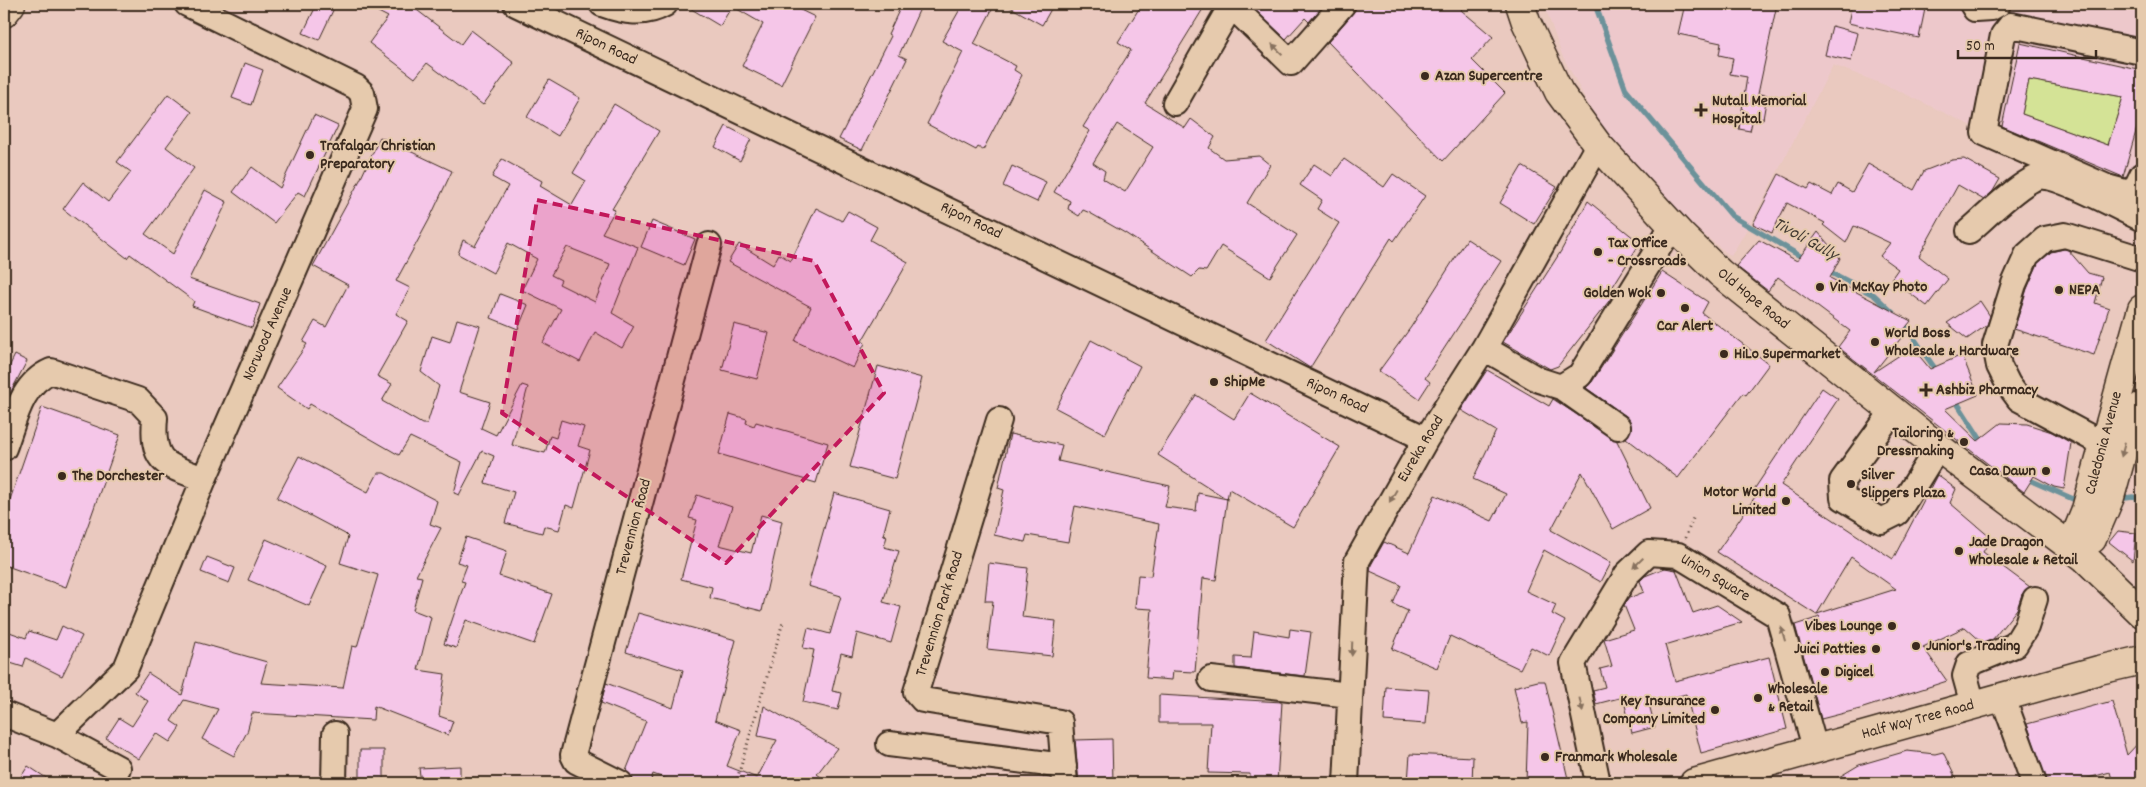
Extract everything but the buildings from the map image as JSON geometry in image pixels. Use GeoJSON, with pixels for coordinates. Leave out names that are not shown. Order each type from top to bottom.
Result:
{"type":"FeatureCollection","features":[{"type":"Feature","properties":{"kind":"main road"},"geometry":{"type":"LineString","coordinates":[[4,13],[11,4]]}},
{"type":"Feature","properties":{"kind":"main road","name":"Old Hope Road"},"geometry":{"type":"LineString","coordinates":[[1520,4],[1526,22],[1559,92],[1598,145],[1672,226],[1720,273],[1938,448],[2078,552],[2142,613]]}},
{"type":"Feature","properties":{"kind":"main road","name":"Caledonia Avenue"},"geometry":{"type":"LineString","coordinates":[[2098,502],[2103,444],[2138,334],[2142,309]]}},
{"type":"Feature","properties":{"kind":"main road"},"geometry":{"type":"LineString","coordinates":[[2138,334],[2142,374]]}},
{"type":"Feature","properties":{"kind":"main road"},"geometry":{"type":"LineString","coordinates":[[2078,552],[2131,421],[2142,406]]}},
{"type":"Feature","properties":{"kind":"main road","name":"Half Way Tree Road"},"geometry":{"type":"LineString","coordinates":[[1694,783],[1771,773],[1815,748],[2003,698],[2099,670],[2142,660]]}},
{"type":"Feature","properties":{"kind":"street","name":"Norwood Avenue"},"geometry":{"type":"LineString","coordinates":[[56,735],[126,668],[204,479],[365,109],[362,93],[356,87],[187,4]]}},
{"type":"Feature","properties":{"kind":"street","name":"Ripon Road"},"geometry":{"type":"LineString","coordinates":[[516,4],[1426,439]]}},
{"type":"Feature","properties":{"kind":"street"},"geometry":{"type":"LineString","coordinates":[[602,4],[634,12],[653,11],[665,4]]}},
{"type":"Feature","properties":{"kind":"street"},"geometry":{"type":"LineString","coordinates":[[1175,103],[1231,4],[1291,63],[1343,4]]}},
{"type":"Feature","properties":{"kind":"street"},"geometry":{"type":"LineString","coordinates":[[1972,4],[1975,9],[1991,8],[1998,4]]}},
{"type":"Feature","properties":{"kind":"street"},"geometry":{"type":"LineString","coordinates":[[2142,52],[2012,25],[2003,35],[1984,133],[2116,190],[2133,194],[2142,175]]}},
{"type":"Feature","properties":{"kind":"street","name":"Eureka Road"},"geometry":{"type":"LineString","coordinates":[[1346,783],[1357,561],[1426,439],[1484,348],[1598,145]]}},
{"type":"Feature","properties":{"kind":"street"},"geometry":{"type":"LineString","coordinates":[[1969,231],[2028,182],[2040,177],[2056,180],[2142,219]]}},
{"type":"Feature","properties":{"kind":"street"},"geometry":{"type":"LineString","coordinates":[[1561,386],[1580,375],[1672,226]]}},
{"type":"Feature","properties":{"kind":"street"},"geometry":{"type":"LineString","coordinates":[[2103,444],[2019,400],[1999,366],[1995,345],[2014,284],[2027,255],[2044,239],[2065,235],[2142,259]]}},
{"type":"Feature","properties":{"kind":"street","name":"Trevennion Road"},"geometry":{"type":"LineString","coordinates":[[620,783],[576,761],[573,755],[709,245]]}},
{"type":"Feature","properties":{"kind":"street"},"geometry":{"type":"LineString","coordinates":[[1484,348],[1539,380],[1561,386],[1618,428]]}},
{"type":"Feature","properties":{"kind":"street"},"geometry":{"type":"LineString","coordinates":[[4,448],[25,392],[38,376],[51,371],[138,400],[155,418],[153,433],[157,453],[168,465],[204,479]]}},
{"type":"Feature","properties":{"kind":"street"},"geometry":{"type":"LineString","coordinates":[[1893,411],[1842,481],[1843,498],[1881,521],[1889,518],[1897,513],[1938,448]]}},
{"type":"Feature","properties":{"kind":"street","name":"Trevennion Park Road"},"geometry":{"type":"LineString","coordinates":[[998,420],[916,692],[923,700],[1060,722],[1064,774]]}},
{"type":"Feature","properties":{"kind":"street","name":"Union Square"},"geometry":{"type":"LineString","coordinates":[[1598,783],[1573,663],[1627,574],[1648,553],[1678,555],[1778,616],[1815,748]]}},
{"type":"Feature","properties":{"kind":"street"},"geometry":{"type":"LineString","coordinates":[[1973,705],[1965,676],[1969,664],[2015,645],[2026,627],[2035,599]]}},
{"type":"Feature","properties":{"kind":"street"},"geometry":{"type":"LineString","coordinates":[[1211,679],[1350,695]]}},
{"type":"Feature","properties":{"kind":"street"},"geometry":{"type":"LineString","coordinates":[[2003,698],[2034,783]]}},
{"type":"Feature","properties":{"kind":"street"},"geometry":{"type":"LineString","coordinates":[[4,714],[56,735],[118,768]]}},
{"type":"Feature","properties":{"kind":"street"},"geometry":{"type":"LineString","coordinates":[[334,783],[335,734]]}},
{"type":"Feature","properties":{"kind":"street"},"geometry":{"type":"LineString","coordinates":[[889,744],[1064,774]]}},
{"type":"Feature","properties":{"kind":"street"},"geometry":{"type":"LineString","coordinates":[[574,783],[598,773]]}},
{"type":"Feature","properties":{"kind":"path"},"geometry":{"type":"LineString","coordinates":[[736,783],[783,622]]}},
{"type":"Feature","properties":{"kind":"highlighted area"},"geometry":{"type":"Polygon","coordinates":[[[537,200],[814,261],[884,393],[726,563],[502,413],[537,200]]]}},
{"type":"Feature","properties":{"kind":"shaded area","name":"Nutall Memorial Hospital"},"geometry":{"type":"Polygon","coordinates":[[[1544,4],[2142,4],[2142,208],[1895,89],[1833,65],[1754,217],[1731,256],[1654,196],[1603,131],[1562,55],[1544,4]]]}},
{"type":"Feature","properties":{"kind":"green space"},"geometry":{"type":"Polygon","coordinates":[[[2029,80],[2123,97],[2108,145],[2022,114],[2029,80]]]}},
{"type":"Feature","properties":{"kind":"waterway","name":"Tivoli Gully"},"geometry":{"type":"LineString","coordinates":[[1595,4],[1626,90],[1732,216],[1807,260]]}},
{"type":"Feature","properties":{"kind":"waterway","name":"Tivoli Gully"},"geometry":{"type":"LineString","coordinates":[[1826,270],[1874,295],[1893,313]]}},
{"type":"Feature","properties":{"kind":"waterway","name":"Tivoli Gully"},"geometry":{"type":"LineString","coordinates":[[1902,321],[1938,373]]}},
{"type":"Feature","properties":{"kind":"waterway","name":"Tivoli Gully"},"geometry":{"type":"LineString","coordinates":[[1954,398],[1984,445]]}},
{"type":"Feature","properties":{"kind":"waterway","name":"Tivoli Gully"},"geometry":{"type":"LineString","coordinates":[[2025,478],[2080,502]]}},
{"type":"Feature","properties":{"kind":"waterway","name":"Tivoli Gully"},"geometry":{"type":"LineString","coordinates":[[2117,499],[2133,497],[2142,500]]}},
{"type":"Feature","properties":{"kind":"place","name":"Azan Supercentre"},"geometry":{"type":"Point","coordinates":[1425,76]}},
{"type":"Feature","properties":{"kind":"place","name":"Nutall Memorial Hospital"},"geometry":{"type":"Point","coordinates":[1701,110]}},
{"type":"Feature","properties":{"kind":"place","name":"Trafalgar Christian Preparatory"},"geometry":{"type":"Point","coordinates":[310,155]}},
{"type":"Feature","properties":{"kind":"place","name":"Tax Office - Crossroads"},"geometry":{"type":"Point","coordinates":[1598,252]}},
{"type":"Feature","properties":{"kind":"place","name":"Vin McKay Photo"},"geometry":{"type":"Point","coordinates":[1820,287]}},
{"type":"Feature","properties":{"kind":"place","name":"NEPA"},"geometry":{"type":"Point","coordinates":[2059,290]}},
{"type":"Feature","properties":{"kind":"place","name":"Golden Wok"},"geometry":{"type":"Point","coordinates":[1661,293]}},
{"type":"Feature","properties":{"kind":"place","name":"Car Alert"},"geometry":{"type":"Point","coordinates":[1685,308]}},
{"type":"Feature","properties":{"kind":"place","name":"World Boss Wholesale & Hardware"},"geometry":{"type":"Point","coordinates":[1875,342]}},
{"type":"Feature","properties":{"kind":"place","name":"HiLo Supermarket"},"geometry":{"type":"Point","coordinates":[1724,354]}},
{"type":"Feature","properties":{"kind":"place","name":"ShipMe"},"geometry":{"type":"Point","coordinates":[1214,382]}},
{"type":"Feature","properties":{"kind":"place","name":"Ashbiz Pharmacy"},"geometry":{"type":"Point","coordinates":[1926,390]}},
{"type":"Feature","properties":{"kind":"place","name":"Tailoring & Dressmaking"},"geometry":{"type":"Point","coordinates":[1964,442]}},
{"type":"Feature","properties":{"kind":"place","name":"Casa Dawn"},"geometry":{"type":"Point","coordinates":[2046,471]}},
{"type":"Feature","properties":{"kind":"place","name":"The Dorchester"},"geometry":{"type":"Point","coordinates":[62,476]}},
{"type":"Feature","properties":{"kind":"place","name":"Silver Slippers Plaza"},"geometry":{"type":"Point","coordinates":[1851,484]}},
{"type":"Feature","properties":{"kind":"place","name":"Motor World Limited"},"geometry":{"type":"Point","coordinates":[1786,501]}},
{"type":"Feature","properties":{"kind":"place","name":"Jade Dragon Wholesale & Retail"},"geometry":{"type":"Point","coordinates":[1959,551]}},
{"type":"Feature","properties":{"kind":"place","name":"Vibes Lounge"},"geometry":{"type":"Point","coordinates":[1892,626]}},
{"type":"Feature","properties":{"kind":"place","name":"Junior's Trading"},"geometry":{"type":"Point","coordinates":[1916,646]}},
{"type":"Feature","properties":{"kind":"place","name":"Juici Patties"},"geometry":{"type":"Point","coordinates":[1876,649]}},
{"type":"Feature","properties":{"kind":"place","name":"Digicel"},"geometry":{"type":"Point","coordinates":[1825,672]}},
{"type":"Feature","properties":{"kind":"place","name":"Wholesale & Retail"},"geometry":{"type":"Point","coordinates":[1758,698]}},
{"type":"Feature","properties":{"kind":"place","name":"Key Insurance Company Limited"},"geometry":{"type":"Point","coordinates":[1715,710]}},
{"type":"Feature","properties":{"kind":"place","name":"Franmark Wholesale"},"geometry":{"type":"Point","coordinates":[1545,757]}}]}
